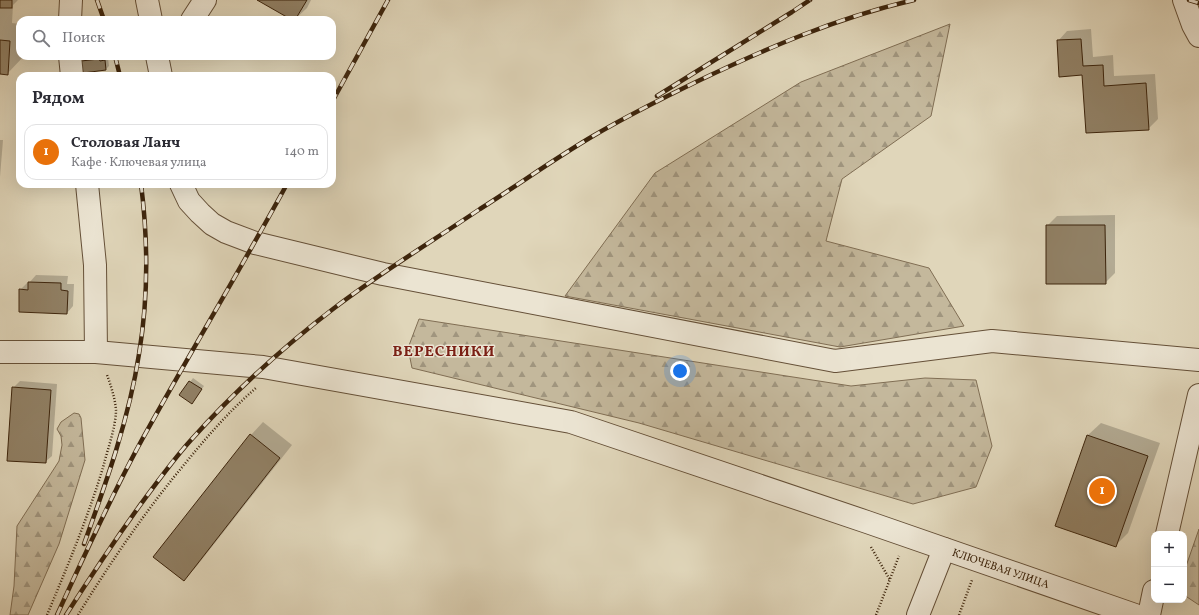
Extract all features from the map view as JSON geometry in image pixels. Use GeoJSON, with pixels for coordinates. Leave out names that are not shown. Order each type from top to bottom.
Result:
{"type":"FeatureCollection","features":[{"type":"Feature","properties":{"kind":"street"},"geometry":{"type":"LineString","coordinates":[[70,16],[71,0]]}},
{"type":"Feature","properties":{"kind":"street"},"geometry":{"type":"LineString","coordinates":[[147,0],[150,16]]}},
{"type":"Feature","properties":{"kind":"street"},"geometry":{"type":"LineString","coordinates":[[194,16],[204,0]]}},
{"type":"Feature","properties":{"kind":"street"},"geometry":{"type":"LineString","coordinates":[[1184,0],[1193,25],[1199,36]]}},
{"type":"Feature","properties":{"kind":"street"},"geometry":{"type":"LineString","coordinates":[[70,60],[72,72]]}},
{"type":"Feature","properties":{"kind":"street"},"geometry":{"type":"LineString","coordinates":[[87,188],[94,265],[96,352]]}},
{"type":"Feature","properties":{"kind":"street"},"geometry":{"type":"LineString","coordinates":[[183,188],[189,201],[212,224],[226,232],[255,243],[383,274],[835,361],[992,341],[1199,360]]}},
{"type":"Feature","properties":{"kind":"street","name":"КЛЮЧЕВАЯ УЛИЦА"},"geometry":{"type":"LineString","coordinates":[[0,352],[96,352],[263,367],[571,422],[867,522],[1135,615]]}},
{"type":"Feature","properties":{"kind":"street"},"geometry":{"type":"LineString","coordinates":[[1168,531],[1199,396]]}},
{"type":"Feature","properties":{"kind":"street"},"geometry":{"type":"LineString","coordinates":[[918,615],[944,549]]}},
{"type":"Feature","properties":{"kind":"street"},"geometry":{"type":"LineString","coordinates":[[1148,615],[1151,603]]}},
{"type":"Feature","properties":{"kind":"path"},"geometry":{"type":"LineString","coordinates":[[47,615],[93,500],[108,451],[116,411],[113,393],[106,373],[114,373]]}},
{"type":"Feature","properties":{"kind":"path"},"geometry":{"type":"LineString","coordinates":[[78,615],[118,553],[158,497],[214,430],[260,385],[253,384]]}},
{"type":"Feature","properties":{"kind":"path"},"geometry":{"type":"LineString","coordinates":[[876,615],[907,536]]}},
{"type":"Feature","properties":{"kind":"path"},"geometry":{"type":"LineString","coordinates":[[870,544],[890,580]]}},
{"type":"Feature","properties":{"kind":"path"},"geometry":{"type":"LineString","coordinates":[[959,615],[980,561]]}},
{"type":"Feature","properties":{"kind":"green space"},"geometry":{"type":"Polygon","coordinates":[[[950,24],[931,116],[842,179],[826,241],[929,268],[964,326],[840,347],[565,296],[655,173],[801,82],[950,24]]]}},
{"type":"Feature","properties":{"kind":"green space"},"geometry":{"type":"Polygon","coordinates":[[[419,319],[851,386],[925,378],[976,380],[992,446],[976,487],[913,504],[639,423],[412,368],[408,348],[419,319]]]}},
{"type":"Feature","properties":{"kind":"green space"},"geometry":{"type":"Polygon","coordinates":[[[74,413],[79,414],[81,418],[85,460],[59,544],[28,615],[10,615],[14,586],[17,526],[59,461],[62,445],[61,436],[57,429],[61,422],[74,413]]]}},
{"type":"Feature","properties":{"kind":"green space"},"geometry":{"type":"Polygon","coordinates":[[[1199,529],[1199,605],[1187,597],[1187,563],[1199,529]]]}},
{"type":"Feature","properties":{"kind":"building"},"geometry":{"type":"Polygon","coordinates":[[[0,0],[12,0],[12,8],[0,8],[0,0]]]}},
{"type":"Feature","properties":{"kind":"building"},"geometry":{"type":"Polygon","coordinates":[[[257,0],[307,0],[297,16],[285,16],[257,0]]]}},
{"type":"Feature","properties":{"kind":"building"},"geometry":{"type":"Polygon","coordinates":[[[1081,39],[1083,66],[1103,65],[1104,86],[1146,83],[1149,130],[1086,133],[1082,75],[1059,77],[1057,40],[1081,39]]]}},
{"type":"Feature","properties":{"kind":"building"},"geometry":{"type":"Polygon","coordinates":[[[0,40],[10,41],[8,75],[0,74],[0,40]]]}},
{"type":"Feature","properties":{"kind":"building"},"geometry":{"type":"Polygon","coordinates":[[[105,60],[106,70],[83,72],[81,61],[105,60]]]}},
{"type":"Feature","properties":{"kind":"building"},"geometry":{"type":"Polygon","coordinates":[[[1046,225],[1105,225],[1106,284],[1046,284],[1046,225]]]}},
{"type":"Feature","properties":{"kind":"building"},"geometry":{"type":"Polygon","coordinates":[[[28,282],[61,283],[61,290],[68,291],[67,314],[19,312],[19,289],[28,290],[28,282]]]}},
{"type":"Feature","properties":{"kind":"building"},"geometry":{"type":"Polygon","coordinates":[[[189,381],[202,389],[192,404],[179,395],[189,381]]]}},
{"type":"Feature","properties":{"kind":"building"},"geometry":{"type":"Polygon","coordinates":[[[12,387],[51,390],[46,463],[7,461],[12,387]]]}},
{"type":"Feature","properties":{"kind":"building"},"geometry":{"type":"Polygon","coordinates":[[[250,434],[280,458],[184,581],[153,557],[250,434]]]}},
{"type":"Feature","properties":{"kind":"building"},"geometry":{"type":"Polygon","coordinates":[[[1087,435],[1148,456],[1116,547],[1055,526],[1087,435]]]}},
{"type":"Feature","properties":{"kind":"railway"},"geometry":{"type":"LineString","coordinates":[[97,0],[103,16]]}},
{"type":"Feature","properties":{"kind":"railway"},"geometry":{"type":"LineString","coordinates":[[336,95],[388,0]]}},
{"type":"Feature","properties":{"kind":"railway"},"geometry":{"type":"LineString","coordinates":[[657,96],[810,0]]}},
{"type":"Feature","properties":{"kind":"railway"},"geometry":{"type":"LineString","coordinates":[[66,615],[138,508],[191,440],[259,371],[295,339],[351,296],[564,154],[632,114],[698,81],[804,34],[858,15],[914,0]]}},
{"type":"Feature","properties":{"kind":"railway"},"geometry":{"type":"LineString","coordinates":[[1189,0],[1199,3]]}},
{"type":"Feature","properties":{"kind":"railway"},"geometry":{"type":"LineString","coordinates":[[116,60],[119,72]]}},
{"type":"Feature","properties":{"kind":"railway"},"geometry":{"type":"LineString","coordinates":[[84,544],[123,427],[135,378],[139,354],[144,312],[146,269],[145,226],[141,188]]}},
{"type":"Feature","properties":{"kind":"railway"},"geometry":{"type":"LineString","coordinates":[[57,615],[127,467],[285,188]]}},
{"type":"Feature","properties":{"kind":"place","name":"Столовая Ланч"},"geometry":{"type":"Point","coordinates":[1102,491]}},
{"type":"Feature","properties":{"kind":"district","name":"ВЕРЕСНИКИ"},"geometry":{"type":"Point","coordinates":[444,351]}}]}
